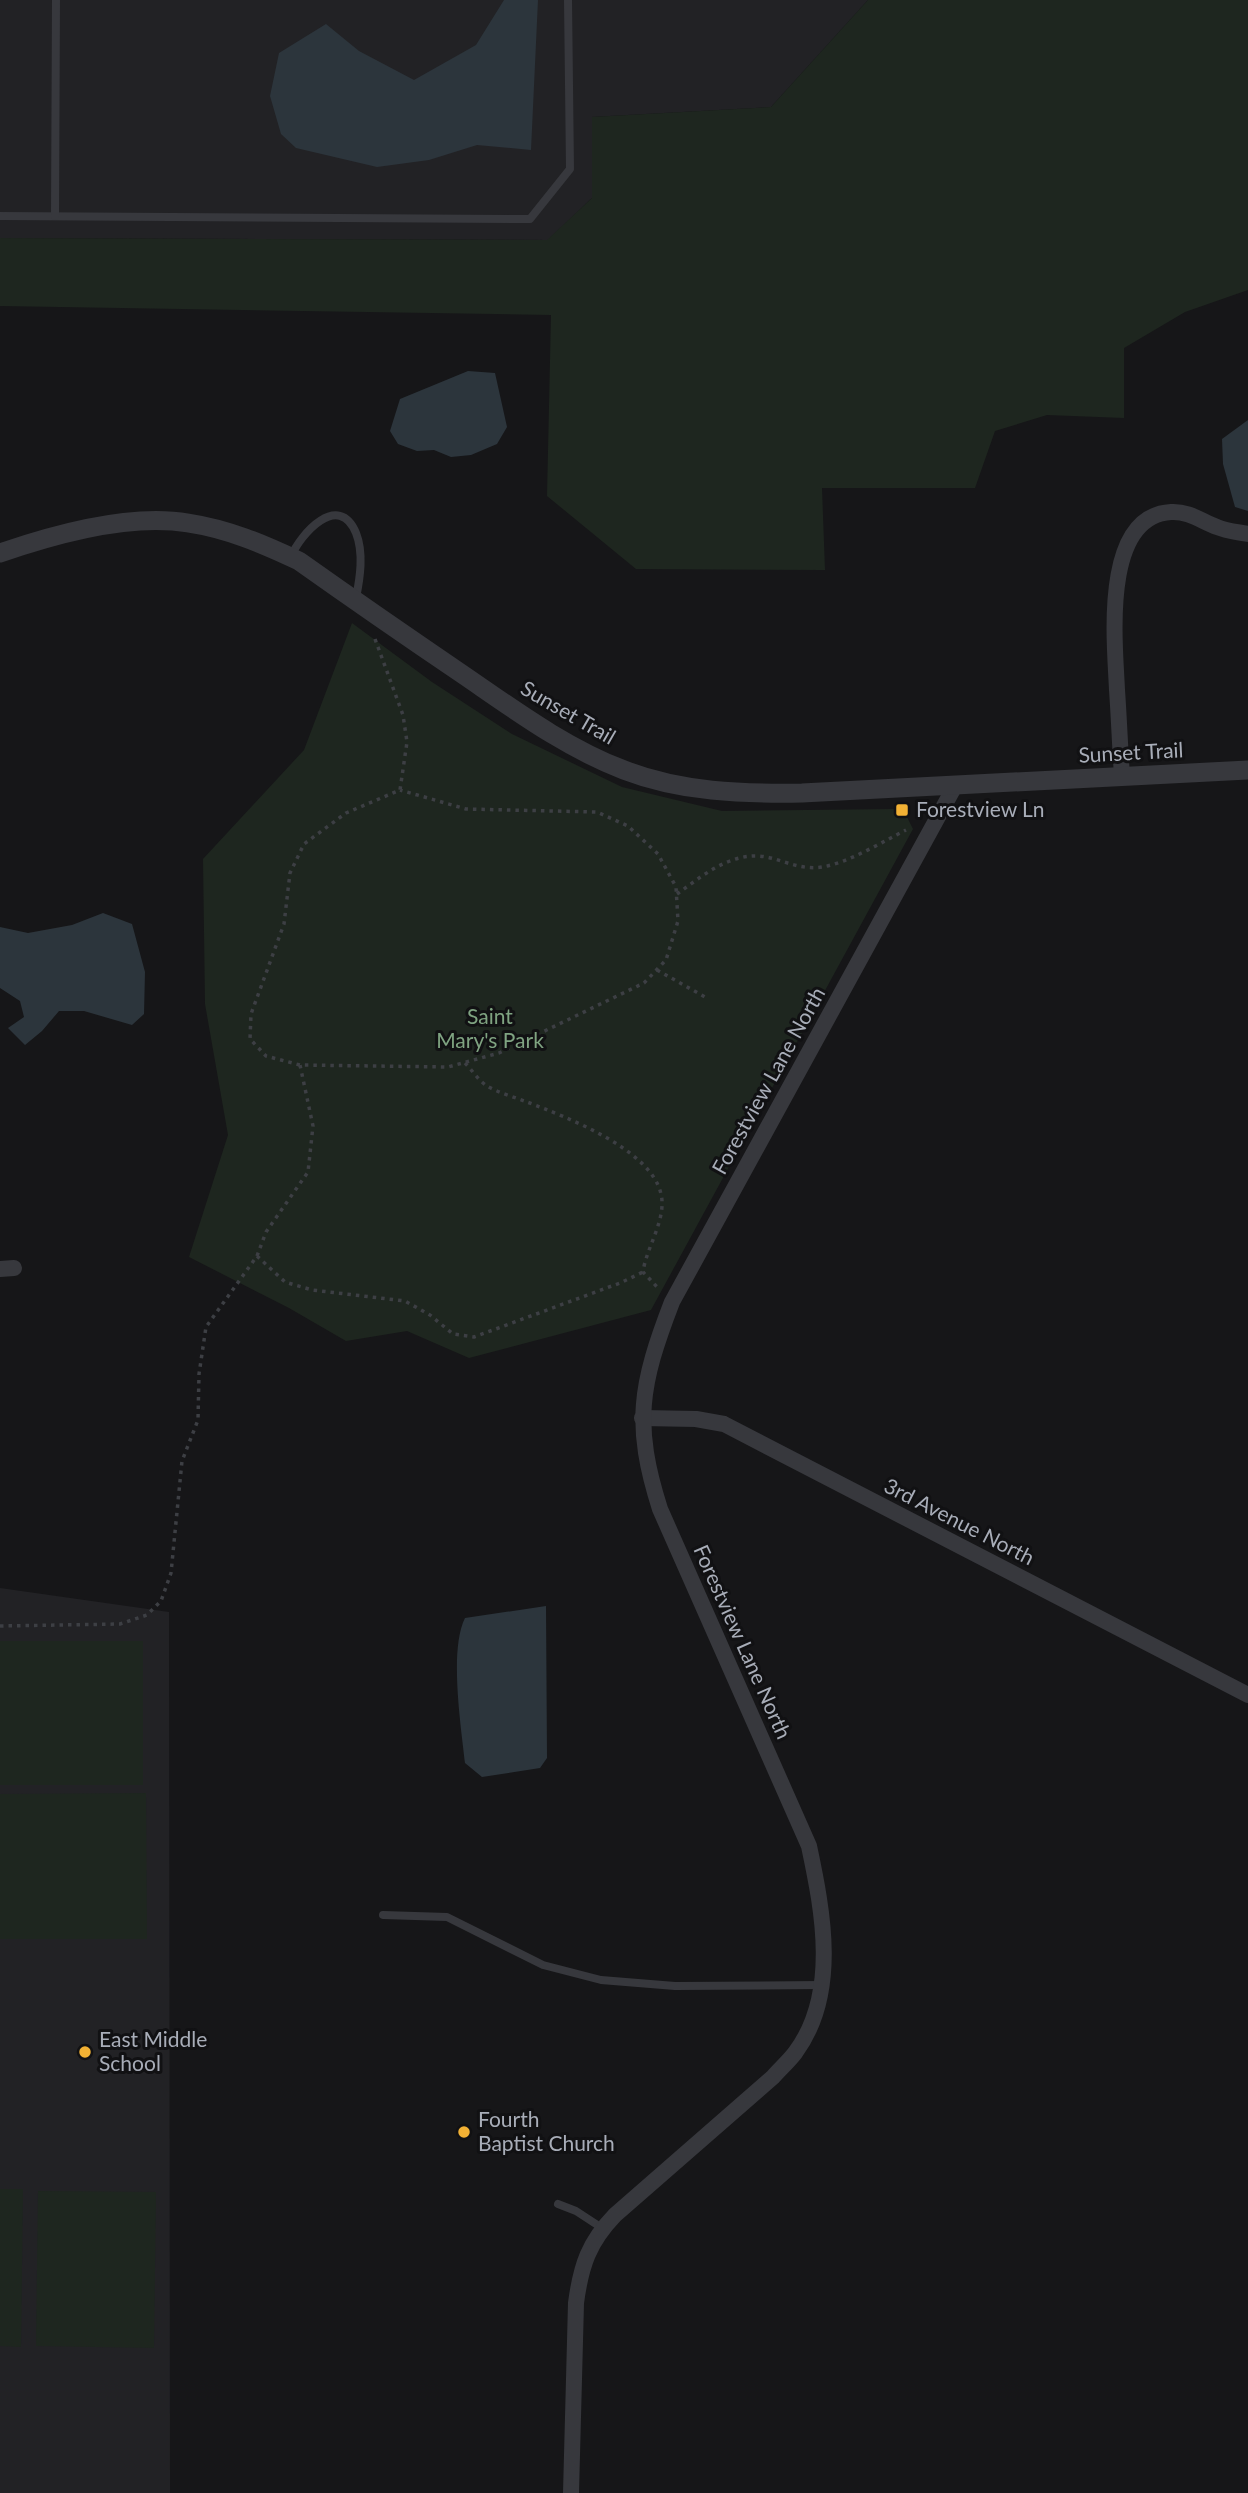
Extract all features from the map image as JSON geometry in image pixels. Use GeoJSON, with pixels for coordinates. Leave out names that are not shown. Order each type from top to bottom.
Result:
{"type":"FeatureCollection","features":[{"type":"Feature","properties":{"kind":"street"},"geometry":{"type":"LineString","coordinates":[[1122,776],[1114,624],[1117,584],[1127,544],[1137,528],[1153,517],[1170,512],[1189,513],[1214,526],[1248,534]]}},
{"type":"Feature","properties":{"kind":"street","name":"Sunset Trail"},"geometry":{"type":"LineString","coordinates":[[0,553],[44,538],[160,520],[225,531],[263,543],[291,557],[573,747],[626,771],[684,787],[744,794],[1248,770]]}},
{"type":"Feature","properties":{"kind":"street","name":"Forestview Lane North"},"geometry":{"type":"LineString","coordinates":[[571,2493],[576,2303],[586,2254],[602,2228],[773,2077],[795,2053],[810,2025],[822,1985],[819,1895],[809,1846],[660,1509],[648,1470],[642,1418],[644,1391],[653,1351],[672,1303],[956,784]]}},
{"type":"Feature","properties":{"kind":"street","name":"3rd Avenue North"},"geometry":{"type":"LineString","coordinates":[[642,1418],[696,1419],[724,1424],[1248,1695]]}},
{"type":"Feature","properties":{"kind":"lane"},"geometry":{"type":"LineString","coordinates":[[55,216],[56,0]]}},
{"type":"Feature","properties":{"kind":"lane"},"geometry":{"type":"LineString","coordinates":[[0,216],[530,219],[570,169],[568,0]]}},
{"type":"Feature","properties":{"kind":"lane"},"geometry":{"type":"LineString","coordinates":[[291,557],[298,542],[318,521],[335,516],[349,522],[358,536],[361,569],[355,601]]}},
{"type":"Feature","properties":{"kind":"lane"},"geometry":{"type":"LineString","coordinates":[[383,1915],[447,1917],[543,1965],[601,1980],[675,1986],[822,1985]]}},
{"type":"Feature","properties":{"kind":"lane"},"geometry":{"type":"LineString","coordinates":[[558,2204],[576,2211],[602,2228]]}},
{"type":"Feature","properties":{"kind":"path"},"geometry":{"type":"LineString","coordinates":[[374,633],[403,715],[407,742],[400,790]]}},
{"type":"Feature","properties":{"kind":"path"},"geometry":{"type":"LineString","coordinates":[[400,790],[466,809],[597,812],[628,826],[658,854],[676,887],[677,894],[678,921],[666,960],[643,983],[499,1053],[448,1067],[300,1065],[266,1056],[250,1040],[251,1014],[284,924],[290,873],[304,844],[346,813],[400,790]]}},
{"type":"Feature","properties":{"kind":"path"},"geometry":{"type":"LineString","coordinates":[[677,894],[727,860],[759,856],[793,866],[821,867],[863,852],[906,830]]}},
{"type":"Feature","properties":{"kind":"path"},"geometry":{"type":"LineString","coordinates":[[657,970],[705,997]]}},
{"type":"Feature","properties":{"kind":"path"},"geometry":{"type":"LineString","coordinates":[[465,1063],[485,1085],[573,1121],[627,1150],[652,1174],[662,1195],[658,1229],[644,1262],[643,1272],[672,1303]]}},
{"type":"Feature","properties":{"kind":"path"},"geometry":{"type":"LineString","coordinates":[[0,1626],[120,1624],[147,1615],[161,1601],[171,1573],[182,1461],[198,1420],[199,1374],[206,1327],[257,1256],[266,1232],[308,1172],[313,1126],[300,1065]]}},
{"type":"Feature","properties":{"kind":"path"},"geometry":{"type":"LineString","coordinates":[[257,1256],[285,1282],[312,1290],[405,1301],[430,1315],[453,1334],[474,1337],[643,1272]]}},
{"type":"Feature","properties":{"kind":"shaded area"},"geometry":{"type":"Polygon","coordinates":[[[0,0],[868,0],[771,107],[592,117],[592,198],[548,240],[0,238],[0,0]]]}},
{"type":"Feature","properties":{"kind":"shaded area"},"geometry":{"type":"Polygon","coordinates":[[[504,0],[538,0],[531,150],[477,145],[429,160],[377,167],[296,148],[281,134],[270,96],[279,53],[326,24],[359,51],[414,80],[476,45],[504,0]]]}},
{"type":"Feature","properties":{"kind":"shaded area"},"geometry":{"type":"Polygon","coordinates":[[[468,371],[495,373],[507,427],[497,444],[471,455],[451,457],[434,450],[417,451],[398,444],[390,431],[400,399],[468,371]]]}},
{"type":"Feature","properties":{"kind":"shaded area"},"geometry":{"type":"Polygon","coordinates":[[[1248,420],[1248,511],[1235,507],[1223,464],[1222,439],[1248,420]]]}},
{"type":"Feature","properties":{"kind":"shaded area"},"geometry":{"type":"Polygon","coordinates":[[[103,913],[132,924],[145,972],[144,1014],[132,1025],[84,1011],[59,1011],[42,1031],[25,1045],[8,1028],[24,1017],[20,1001],[0,988],[0,927],[28,933],[72,925],[103,913]]]}},
{"type":"Feature","properties":{"kind":"shaded area","name":"East Middle School"},"geometry":{"type":"Polygon","coordinates":[[[0,1588],[169,1612],[170,2493],[0,2493],[0,1588]]]}},
{"type":"Feature","properties":{"kind":"shaded area"},"geometry":{"type":"Polygon","coordinates":[[[546,1606],[547,1758],[540,1768],[482,1777],[465,1763],[461,1729],[457,1668],[460,1632],[465,1618],[546,1606]]]}},
{"type":"Feature","properties":{"kind":"green space"},"geometry":{"type":"Polygon","coordinates":[[[868,0],[1248,0],[1248,290],[1185,312],[1124,348],[1124,418],[1047,415],[995,431],[975,488],[822,488],[825,570],[636,569],[547,496],[551,315],[0,306],[0,238],[547,240],[592,198],[592,117],[771,107],[868,0]]]}},
{"type":"Feature","properties":{"kind":"green space","name":"Saint Mary's Park"},"geometry":{"type":"Polygon","coordinates":[[[352,623],[432,682],[512,734],[622,787],[722,811],[894,809],[906,815],[913,829],[651,1310],[469,1358],[407,1331],[346,1341],[289,1308],[189,1257],[228,1135],[205,1004],[203,859],[304,750],[352,623]]]}},
{"type":"Feature","properties":{"kind":"green space"},"geometry":{"type":"Polygon","coordinates":[[[0,1641],[143,1641],[143,1785],[0,1785],[0,1641]]]}},
{"type":"Feature","properties":{"kind":"green space"},"geometry":{"type":"Polygon","coordinates":[[[146,1793],[147,1939],[0,1939],[0,1794],[146,1793]]]}},
{"type":"Feature","properties":{"kind":"green space"},"geometry":{"type":"Polygon","coordinates":[[[0,2189],[23,2189],[21,2347],[0,2346],[0,2189]]]}},
{"type":"Feature","properties":{"kind":"green space"},"geometry":{"type":"Polygon","coordinates":[[[38,2191],[156,2192],[154,2348],[36,2346],[38,2191]]]}},
{"type":"Feature","properties":{"kind":"place","name":"Forestview Ln"},"geometry":{"type":"Point","coordinates":[902,810]}},
{"type":"Feature","properties":{"kind":"place","name":"East Middle School"},"geometry":{"type":"Point","coordinates":[85,2052]}},
{"type":"Feature","properties":{"kind":"place","name":"Fourth Baptist Church"},"geometry":{"type":"Point","coordinates":[464,2132]}}]}
